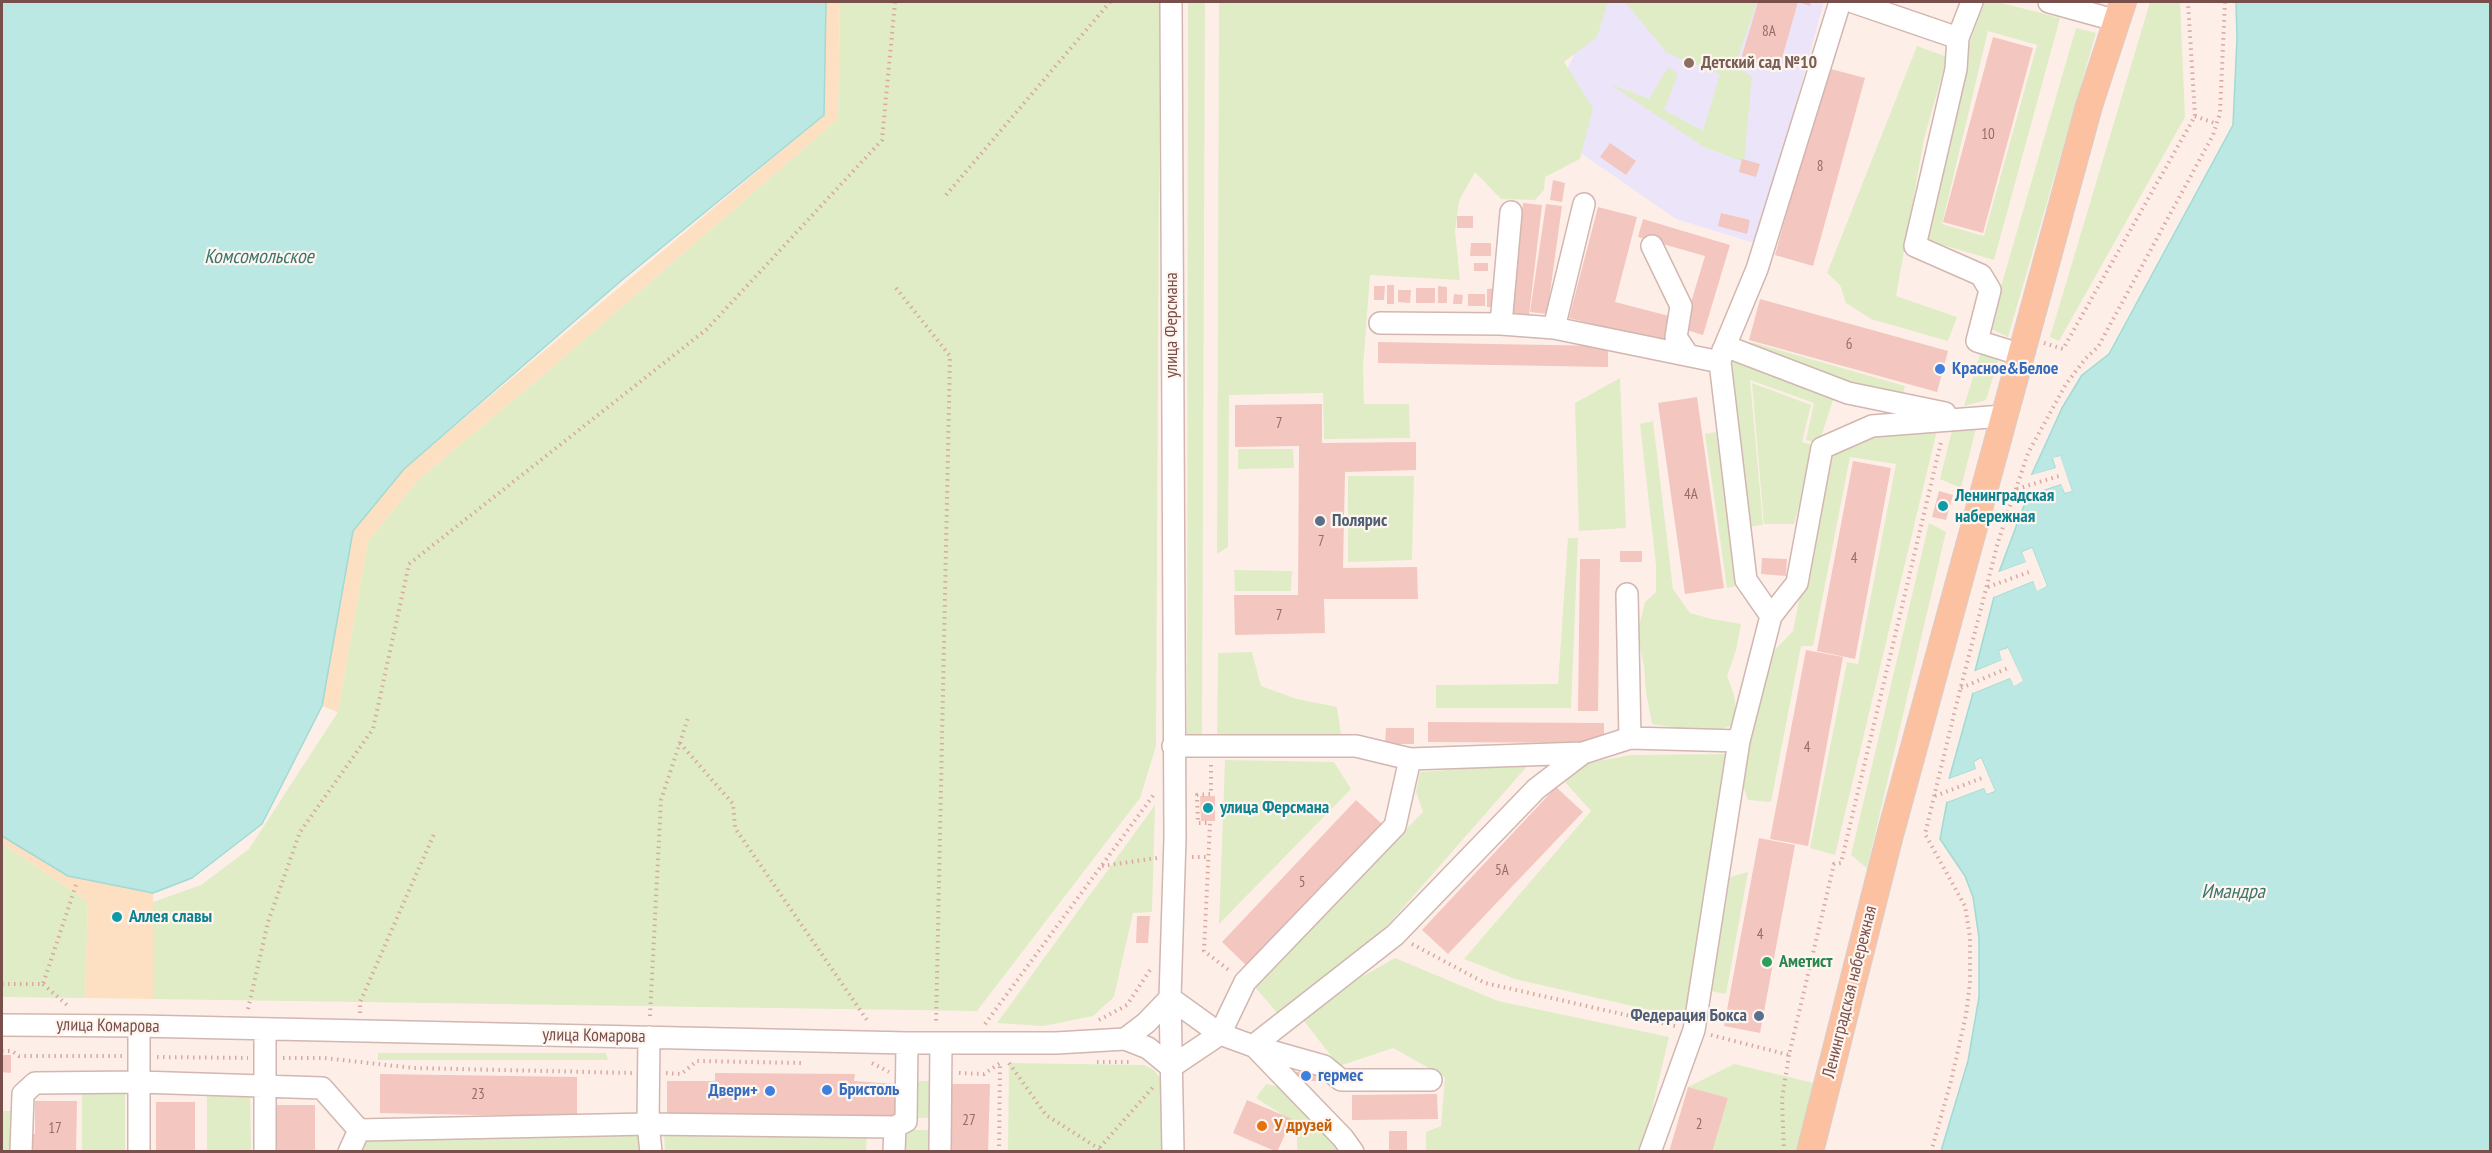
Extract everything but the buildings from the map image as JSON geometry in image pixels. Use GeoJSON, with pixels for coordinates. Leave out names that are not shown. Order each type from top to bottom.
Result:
{"type":"FeatureCollection","features":[{"type":"Feature","properties":{"kind":"main road","name":"Ленинградская набережная"},"geometry":{"type":"LineString","coordinates":[[1810,1152],[1890,835],[2003,416],[2022,356],[2090,106],[2120,11]]}},
{"type":"Feature","properties":{"kind":"street","name":"улица Ферсмана"},"geometry":{"type":"LineString","coordinates":[[1171,2],[1173,746],[1163,858],[1170,998],[1173,1152]]}},
{"type":"Feature","properties":{"kind":"street"},"geometry":{"type":"LineString","coordinates":[[1771,616],[1746,580],[1722,354],[1757,269],[1840,2]]}},
{"type":"Feature","properties":{"kind":"street"},"geometry":{"type":"LineString","coordinates":[[1853,2],[1958,38]]}},
{"type":"Feature","properties":{"kind":"street"},"geometry":{"type":"LineString","coordinates":[[1972,2],[1958,38],[1956,69],[1915,246],[1981,275],[1990,290],[1977,341],[2022,356]]}},
{"type":"Feature","properties":{"kind":"street"},"geometry":{"type":"LineString","coordinates":[[2049,2],[2120,11]]}},
{"type":"Feature","properties":{"kind":"street"},"geometry":{"type":"LineString","coordinates":[[1554,328],[1584,204]]}},
{"type":"Feature","properties":{"kind":"street"},"geometry":{"type":"LineString","coordinates":[[1501,324],[1511,212]]}},
{"type":"Feature","properties":{"kind":"street"},"geometry":{"type":"LineString","coordinates":[[1652,246],[1681,306],[1676,337],[1688,355]]}},
{"type":"Feature","properties":{"kind":"street"},"geometry":{"type":"LineString","coordinates":[[1380,323],[1501,324],[1554,328],[1688,355],[1722,354],[1848,393],[1966,418]]}},
{"type":"Feature","properties":{"kind":"street"},"geometry":{"type":"LineString","coordinates":[[1650,1152],[1694,1030],[1739,741],[1771,616],[1797,583],[1822,448],[1872,426],[2003,416]]}},
{"type":"Feature","properties":{"kind":"street"},"geometry":{"type":"LineString","coordinates":[[1627,594],[1630,738]]}},
{"type":"Feature","properties":{"kind":"street"},"geometry":{"type":"LineString","coordinates":[[1173,746],[1356,746],[1410,759],[1583,753],[1630,738],[1739,741]]}},
{"type":"Feature","properties":{"kind":"street"},"geometry":{"type":"LineString","coordinates":[[1253,1046],[1395,935],[1536,789],[1583,753]]}},
{"type":"Feature","properties":{"kind":"street"},"geometry":{"type":"LineString","coordinates":[[1125,1039],[1148,1048],[1172,1067],[1220,1034],[1245,982],[1395,826],[1410,759]]}},
{"type":"Feature","properties":{"kind":"street"},"geometry":{"type":"LineString","coordinates":[[1125,1039],[1146,1023],[1170,998],[1220,1034],[1324,1066],[1341,1080],[1431,1080]]}},
{"type":"Feature","properties":{"kind":"street","name":"улица Комарова"},"geometry":{"type":"LineString","coordinates":[[2,1025],[907,1043],[939,1036],[1056,1043],[1125,1039]]}},
{"type":"Feature","properties":{"kind":"street"},"geometry":{"type":"LineString","coordinates":[[139,1152],[140,1026]]}},
{"type":"Feature","properties":{"kind":"street"},"geometry":{"type":"LineString","coordinates":[[265,1029],[265,1152]]}},
{"type":"Feature","properties":{"kind":"street"},"geometry":{"type":"LineString","coordinates":[[939,1036],[940,1152]]}},
{"type":"Feature","properties":{"kind":"street"},"geometry":{"type":"LineString","coordinates":[[649,1037],[648,1124],[651,1152]]}},
{"type":"Feature","properties":{"kind":"street"},"geometry":{"type":"LineString","coordinates":[[21,1152],[23,1094],[36,1083],[140,1082],[322,1088],[359,1130],[648,1124],[895,1127],[906,1120],[907,1043]]}},
{"type":"Feature","properties":{"kind":"street"},"geometry":{"type":"LineString","coordinates":[[1253,1046],[1343,1138],[1353,1152]]}},
{"type":"Feature","properties":{"kind":"street"},"geometry":{"type":"LineString","coordinates":[[894,1152],[895,1127]]}},
{"type":"Feature","properties":{"kind":"street"},"geometry":{"type":"LineString","coordinates":[[350,1152],[359,1130]]}},
{"type":"Feature","properties":{"kind":"path"},"geometry":{"type":"LineString","coordinates":[[248,1009],[268,922],[300,832],[374,729],[409,564],[707,329],[882,140],[895,2]]}},
{"type":"Feature","properties":{"kind":"path"},"geometry":{"type":"LineString","coordinates":[[946,195],[1110,2]]}},
{"type":"Feature","properties":{"kind":"path"},"geometry":{"type":"LineString","coordinates":[[2044,342],[2063,349],[2195,116],[2188,2]]}},
{"type":"Feature","properties":{"kind":"path"},"geometry":{"type":"LineString","coordinates":[[1931,1152],[1951,1082],[1966,1015],[1970,983],[1970,937],[1965,906],[1925,834],[1960,689],[1998,542],[2028,453],[2066,384],[2098,346],[2217,124],[2220,113],[2225,2]]}},
{"type":"Feature","properties":{"kind":"path"},"geometry":{"type":"LineString","coordinates":[[2195,116],[2217,124]]}},
{"type":"Feature","properties":{"kind":"path"},"geometry":{"type":"LineString","coordinates":[[896,288],[950,356],[939,1036]]}},
{"type":"Feature","properties":{"kind":"path"},"geometry":{"type":"LineString","coordinates":[[1784,1152],[1782,1099],[1789,1055],[1834,864],[1841,863],[1941,442]]}},
{"type":"Feature","properties":{"kind":"path"},"geometry":{"type":"LineString","coordinates":[[2016,489],[2059,476]]}},
{"type":"Feature","properties":{"kind":"path"},"geometry":{"type":"LineString","coordinates":[[1987,588],[2030,572]]}},
{"type":"Feature","properties":{"kind":"path"},"geometry":{"type":"LineString","coordinates":[[1960,689],[2008,668]]}},
{"type":"Feature","properties":{"kind":"path"},"geometry":{"type":"LineString","coordinates":[[650,1016],[661,800],[690,716]]}},
{"type":"Feature","properties":{"kind":"path"},"geometry":{"type":"LineString","coordinates":[[680,743],[733,804],[735,828],[859,1011]]}},
{"type":"Feature","properties":{"kind":"path"},"geometry":{"type":"LineString","coordinates":[[1211,746],[1211,794],[1197,795],[1198,823],[1210,822],[1204,951],[1245,982]]}},
{"type":"Feature","properties":{"kind":"path"},"geometry":{"type":"LineString","coordinates":[[1934,796],[1982,778]]}},
{"type":"Feature","properties":{"kind":"path"},"geometry":{"type":"LineString","coordinates":[[987,1029],[981,1029],[1161,785]]}},
{"type":"Feature","properties":{"kind":"path"},"geometry":{"type":"LineString","coordinates":[[360,1015],[360,1002],[434,834]]}},
{"type":"Feature","properties":{"kind":"path"},"geometry":{"type":"LineString","coordinates":[[1102,866],[1163,858],[1208,856]]}},
{"type":"Feature","properties":{"kind":"path"},"geometry":{"type":"LineString","coordinates":[[43,984],[76,885]]}},
{"type":"Feature","properties":{"kind":"path"},"geometry":{"type":"LineString","coordinates":[[1395,935],[1485,983],[1694,1030],[1789,1055]]}},
{"type":"Feature","properties":{"kind":"path"},"geometry":{"type":"LineString","coordinates":[[1093,1023],[1127,1005],[1149,975],[1151,967]]}},
{"type":"Feature","properties":{"kind":"path"},"geometry":{"type":"LineString","coordinates":[[2,984],[43,984],[67,1005]]}},
{"type":"Feature","properties":{"kind":"path"},"geometry":{"type":"LineString","coordinates":[[2,1051],[12,1051],[20,1056],[324,1058],[414,1068],[681,1074],[697,1061],[815,1063]]}},
{"type":"Feature","properties":{"kind":"path"},"geometry":{"type":"LineString","coordinates":[[1088,1062],[1133,1062]]}},
{"type":"Feature","properties":{"kind":"path"},"geometry":{"type":"LineString","coordinates":[[862,1063],[873,1063],[892,1074],[907,1074]]}},
{"type":"Feature","properties":{"kind":"path"},"geometry":{"type":"LineString","coordinates":[[941,1073],[984,1074],[1000,1063],[1021,1063]]}},
{"type":"Feature","properties":{"kind":"path"},"geometry":{"type":"LineString","coordinates":[[999,1152],[1000,1063]]}},
{"type":"Feature","properties":{"kind":"path"},"geometry":{"type":"LineString","coordinates":[[1009,1063],[1046,1114],[1097,1150],[1104,1152]]}},
{"type":"Feature","properties":{"kind":"path"},"geometry":{"type":"LineString","coordinates":[[1097,1150],[1153,1086]]}},
{"type":"Feature","properties":{"kind":"shaded area","name":"Детский сад №10"},"geometry":{"type":"Polygon","coordinates":[[[1600,2],[1824,2],[1757,244],[1676,219],[1540,125],[1600,2]]]}},
{"type":"Feature","properties":{"kind":"green space"},"geometry":{"type":"Polygon","coordinates":[[[840,2],[1160,2],[1156,746],[1140,798],[977,1011],[153,999],[153,902],[201,885],[249,849],[338,712],[368,541],[419,479],[540,378],[838,119],[840,2]]]}},
{"type":"Feature","properties":{"kind":"green space"},"geometry":{"type":"Polygon","coordinates":[[[1188,2],[1205,2],[1202,734],[1187,734],[1188,2]]]}},
{"type":"Feature","properties":{"kind":"green space"},"geometry":{"type":"Polygon","coordinates":[[[1219,2],[1608,2],[1597,37],[1564,62],[1593,108],[1580,159],[1545,177],[1544,190],[1535,200],[1501,199],[1475,172],[1459,201],[1455,231],[1460,280],[1370,275],[1363,367],[1364,404],[1409,404],[1410,438],[1324,439],[1323,393],[1229,395],[1228,547],[1217,554],[1219,2]]]}},
{"type":"Feature","properties":{"kind":"green space"},"geometry":{"type":"Polygon","coordinates":[[[1625,2],[1757,2],[1735,66],[1752,77],[1744,162],[1704,147],[1610,84],[1649,99],[1668,67],[1678,74],[1664,110],[1703,131],[1720,74],[1667,53],[1625,2]]]}},
{"type":"Feature","properties":{"kind":"green space"},"geometry":{"type":"Polygon","coordinates":[[[1985,2],[1998,2],[2060,18],[1994,260],[1922,239],[1963,60],[1985,2]],[[1988,31],[1942,224],[1984,236],[2037,45],[1988,31]]]}},
{"type":"Feature","properties":{"kind":"green space"},"geometry":{"type":"Polygon","coordinates":[[[2150,2],[2180,2],[2185,117],[2059,341],[2050,337],[2150,2]]]}},
{"type":"Feature","properties":{"kind":"green space"},"geometry":{"type":"Polygon","coordinates":[[[2076,28],[2096,33],[2008,337],[1989,328],[2076,28]]]}},
{"type":"Feature","properties":{"kind":"green space"},"geometry":{"type":"Polygon","coordinates":[[[1917,46],[1947,57],[1924,139],[1896,296],[1957,317],[1948,341],[1871,319],[1846,303],[1840,285],[1827,273],[1917,46]]]}},
{"type":"Feature","properties":{"kind":"green space"},"geometry":{"type":"Polygon","coordinates":[[[1751,342],[1905,386],[1903,393],[1895,395],[1754,353],[1751,342]]]}},
{"type":"Feature","properties":{"kind":"green space"},"geometry":{"type":"Polygon","coordinates":[[[1981,351],[1999,357],[1986,400],[1964,406],[1981,351]]]}},
{"type":"Feature","properties":{"kind":"green space"},"geometry":{"type":"Polygon","coordinates":[[[1733,356],[1834,397],[1819,443],[1806,440],[1814,403],[1750,380],[1763,525],[1746,527],[1729,376],[1733,356]]]}},
{"type":"Feature","properties":{"kind":"green space"},"geometry":{"type":"Polygon","coordinates":[[[1620,378],[1626,528],[1579,531],[1575,403],[1620,378]]]}},
{"type":"Feature","properties":{"kind":"green space"},"geometry":{"type":"Polygon","coordinates":[[[1752,383],[1811,405],[1802,442],[1815,446],[1794,524],[1764,524],[1752,383]]]}},
{"type":"Feature","properties":{"kind":"green space"},"geometry":{"type":"Polygon","coordinates":[[[1653,421],[1673,589],[1690,613],[1741,624],[1736,650],[1727,676],[1734,695],[1738,724],[1708,733],[1652,724],[1646,692],[1644,666],[1637,634],[1645,602],[1656,592],[1656,565],[1640,424],[1653,421]]]}},
{"type":"Feature","properties":{"kind":"green space"},"geometry":{"type":"Polygon","coordinates":[[[1977,424],[1961,488],[1940,479],[1953,426],[1977,424]]]}},
{"type":"Feature","properties":{"kind":"green space"},"geometry":{"type":"Polygon","coordinates":[[[1937,430],[1835,855],[1810,848],[1847,662],[1858,664],[1896,464],[1850,457],[1813,646],[1801,646],[1771,802],[1748,800],[1740,777],[1769,656],[1793,631],[1828,456],[1872,434],[1937,430]]]}},
{"type":"Feature","properties":{"kind":"green space"},"geometry":{"type":"Polygon","coordinates":[[[1716,432],[1738,586],[1727,588],[1705,434],[1716,432]]]}},
{"type":"Feature","properties":{"kind":"green space"},"geometry":{"type":"Polygon","coordinates":[[[1238,449],[1293,449],[1294,468],[1238,469],[1238,449]]]}},
{"type":"Feature","properties":{"kind":"green space"},"geometry":{"type":"Polygon","coordinates":[[[1348,476],[1414,476],[1412,560],[1348,562],[1348,476]]]}},
{"type":"Feature","properties":{"kind":"green space"},"geometry":{"type":"Polygon","coordinates":[[[1929,523],[1946,532],[1867,868],[1851,855],[1929,523]]]}},
{"type":"Feature","properties":{"kind":"green space"},"geometry":{"type":"Polygon","coordinates":[[[1568,538],[1578,538],[1571,708],[1436,708],[1436,685],[1558,684],[1568,538]]]}},
{"type":"Feature","properties":{"kind":"green space"},"geometry":{"type":"Polygon","coordinates":[[[1234,570],[1292,571],[1291,591],[1235,591],[1234,570]]]}},
{"type":"Feature","properties":{"kind":"green space"},"geometry":{"type":"Polygon","coordinates":[[[1252,652],[1261,686],[1297,699],[1337,707],[1342,742],[1217,743],[1218,653],[1252,652]]]}},
{"type":"Feature","properties":{"kind":"green space"},"geometry":{"type":"Polygon","coordinates":[[[1733,754],[1684,1018],[1515,979],[1464,959],[1591,811],[1565,782],[1587,763],[1631,755],[1733,754]]]}},
{"type":"Feature","properties":{"kind":"green space"},"geometry":{"type":"Polygon","coordinates":[[[1225,760],[1334,762],[1351,789],[1219,924],[1225,760]]]}},
{"type":"Feature","properties":{"kind":"green space"},"geometry":{"type":"Polygon","coordinates":[[[1529,764],[1387,926],[1280,1016],[1253,985],[1423,812],[1416,792],[1420,772],[1529,764]]]}},
{"type":"Feature","properties":{"kind":"green space"},"geometry":{"type":"Polygon","coordinates":[[[1155,805],[1152,912],[1133,913],[1114,997],[1093,1016],[1043,1026],[997,1023],[1155,805]]]}},
{"type":"Feature","properties":{"kind":"green space"},"geometry":{"type":"Polygon","coordinates":[[[2,843],[88,902],[85,998],[2,997],[2,843]]]}},
{"type":"Feature","properties":{"kind":"green space"},"geometry":{"type":"Polygon","coordinates":[[[1748,872],[1726,994],[1710,991],[1730,877],[1748,872]]]}},
{"type":"Feature","properties":{"kind":"green space"},"geometry":{"type":"Polygon","coordinates":[[[1395,958],[1498,1001],[1669,1037],[1642,1151],[1426,1152],[1426,1132],[1441,1126],[1445,1077],[1393,1048],[1339,1066],[1304,1021],[1358,979],[1395,958]]]}},
{"type":"Feature","properties":{"kind":"green space"},"geometry":{"type":"Polygon","coordinates":[[[378,1053],[606,1053],[608,1060],[378,1060],[378,1053]]]}},
{"type":"Feature","properties":{"kind":"green space"},"geometry":{"type":"Polygon","coordinates":[[[1009,1063],[1144,1065],[1154,1070],[1162,1081],[1161,1151],[1008,1152],[1009,1063]]]}},
{"type":"Feature","properties":{"kind":"green space"},"geometry":{"type":"Polygon","coordinates":[[[1734,1064],[1818,1084],[1800,1152],[1712,1151],[1728,1098],[1688,1087],[1734,1064]]]}},
{"type":"Feature","properties":{"kind":"green space"},"geometry":{"type":"Polygon","coordinates":[[[918,1081],[935,1081],[933,1118],[917,1118],[918,1081]]]}},
{"type":"Feature","properties":{"kind":"green space"},"geometry":{"type":"Polygon","coordinates":[[[1266,1084],[1284,1088],[1345,1151],[1297,1151],[1297,1124],[1256,1098],[1266,1084]]]}},
{"type":"Feature","properties":{"kind":"green space"},"geometry":{"type":"Polygon","coordinates":[[[82,1090],[125,1091],[125,1151],[82,1152],[82,1090]]]}},
{"type":"Feature","properties":{"kind":"green space"},"geometry":{"type":"Polygon","coordinates":[[[207,1091],[250,1091],[251,1151],[207,1152],[207,1091]]]}},
{"type":"Feature","properties":{"kind":"green space"},"geometry":{"type":"Polygon","coordinates":[[[2,1111],[11,1111],[11,1151],[2,1151],[2,1111]]]}},
{"type":"Feature","properties":{"kind":"green space"},"geometry":{"type":"Polygon","coordinates":[[[641,1130],[642,1152],[357,1152],[364,1137],[641,1130]]]}},
{"type":"Feature","properties":{"kind":"green space"},"geometry":{"type":"Polygon","coordinates":[[[906,1130],[933,1130],[933,1151],[906,1151],[906,1130]]]}},
{"type":"Feature","properties":{"kind":"green space"},"geometry":{"type":"Polygon","coordinates":[[[867,1132],[866,1151],[665,1151],[664,1133],[867,1132]]]}},
{"type":"Feature","properties":{"kind":"sand"},"geometry":{"type":"Polygon","coordinates":[[[826,2],[840,2],[838,119],[540,378],[419,479],[368,541],[338,712],[322,706],[353,531],[404,469],[824,115],[826,2]]]}},
{"type":"Feature","properties":{"kind":"sand"},"geometry":{"type":"Polygon","coordinates":[[[2,836],[68,876],[153,893],[153,999],[85,998],[88,902],[2,843],[2,836]]]}},
{"type":"Feature","properties":{"kind":"water","name":"Комсомольское"},"geometry":{"type":"Polygon","coordinates":[[[2,2],[826,2],[824,115],[622,280],[404,469],[353,531],[322,706],[262,824],[192,878],[153,893],[68,876],[2,836],[2,2]]]}},
{"type":"Feature","properties":{"kind":"water","name":"Имандра"},"geometry":{"type":"Polygon","coordinates":[[[2236,2],[2490,2],[2490,1151],[1941,1151],[1968,1061],[1979,997],[1979,938],[1973,897],[1965,876],[1940,839],[1947,802],[1984,788],[1987,794],[1995,791],[1981,758],[1974,762],[1976,769],[1949,779],[1973,693],[2010,678],[2014,685],[2022,681],[2008,648],[1999,651],[2003,660],[1975,671],[1994,597],[2033,581],[2037,590],[2047,586],[2032,548],[2022,552],[2027,562],[1999,572],[2028,495],[2062,484],[2065,493],[2072,491],[2059,456],[2053,459],[2056,468],[2031,476],[2062,408],[2082,375],[2109,354],[2233,125],[2237,38],[2236,2]]]}},
{"type":"Feature","properties":{"kind":"pier"},"geometry":{"type":"Polygon","coordinates":[[[2060,456],[2072,491],[2065,493],[2061,484],[2028,495],[2027,492],[2061,481],[2068,489],[2058,460],[2058,471],[2031,478],[2028,476],[2056,468],[2053,458],[2060,456]]]}},
{"type":"Feature","properties":{"kind":"pier"},"geometry":{"type":"Polygon","coordinates":[[[2032,548],[2047,586],[2037,591],[2033,581],[1994,597],[1993,594],[2032,578],[2039,587],[2043,585],[2030,552],[2026,553],[2028,564],[2000,575],[1996,573],[2026,562],[2022,552],[2032,548]]]}},
{"type":"Feature","properties":{"kind":"pier"},"geometry":{"type":"Polygon","coordinates":[[[2008,648],[2023,681],[2014,686],[2010,678],[1973,693],[1971,690],[2010,675],[2015,681],[2019,680],[2007,652],[2003,653],[2004,663],[1976,674],[1973,672],[2002,660],[1999,651],[2008,648]]]}},
{"type":"Feature","properties":{"kind":"pier"},"geometry":{"type":"Polygon","coordinates":[[[1981,758],[1995,791],[1987,794],[1984,788],[1947,802],[1946,799],[1983,785],[1991,789],[1980,762],[1977,763],[1978,771],[1950,782],[1946,780],[1976,769],[1974,762],[1981,758]]]}},
{"type":"Feature","properties":{"kind":"place","name":"Детский сад №10"},"geometry":{"type":"Point","coordinates":[1689,63]}},
{"type":"Feature","properties":{"kind":"place","name":"Красное&Белое"},"geometry":{"type":"Point","coordinates":[1940,369]}},
{"type":"Feature","properties":{"kind":"place","name":"Ленинградская набережная"},"geometry":{"type":"Point","coordinates":[1943,506]}},
{"type":"Feature","properties":{"kind":"place","name":"Полярис"},"geometry":{"type":"Point","coordinates":[1320,521]}},
{"type":"Feature","properties":{"kind":"place","name":"улица Ферсмана"},"geometry":{"type":"Point","coordinates":[1208,808]}},
{"type":"Feature","properties":{"kind":"place","name":"Аллея славы"},"geometry":{"type":"Point","coordinates":[117,917]}},
{"type":"Feature","properties":{"kind":"place","name":"Аметист"},"geometry":{"type":"Point","coordinates":[1767,962]}},
{"type":"Feature","properties":{"kind":"place","name":"Федерация Бокса"},"geometry":{"type":"Point","coordinates":[1759,1016]}},
{"type":"Feature","properties":{"kind":"place","name":"гермес"},"geometry":{"type":"Point","coordinates":[1306,1076]}},
{"type":"Feature","properties":{"kind":"place","name":"Бристоль"},"geometry":{"type":"Point","coordinates":[827,1090]}},
{"type":"Feature","properties":{"kind":"place","name":"Двери+"},"geometry":{"type":"Point","coordinates":[770,1091]}},
{"type":"Feature","properties":{"kind":"place","name":"У друзей"},"geometry":{"type":"Point","coordinates":[1262,1126]}}]}
